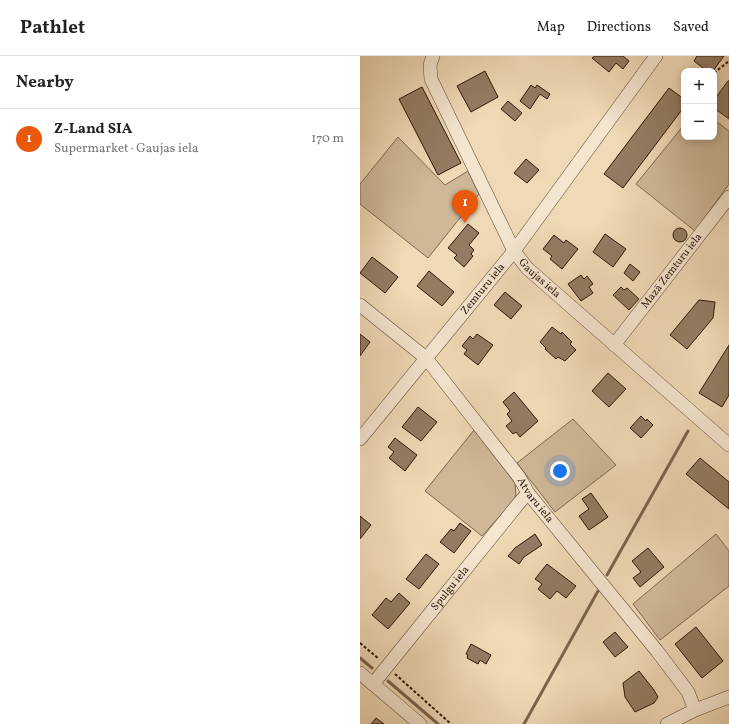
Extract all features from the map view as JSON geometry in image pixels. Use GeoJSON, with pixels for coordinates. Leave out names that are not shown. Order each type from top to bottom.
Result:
{"type":"FeatureCollection","features":[{"type":"Feature","properties":{"kind":"street","name":"Gaujas iela"},"geometry":{"type":"LineString","coordinates":[[433,56],[430,65],[431,79],[514,251],[527,268],[729,445]]}},
{"type":"Feature","properties":{"kind":"street","name":"Zemturu iela"},"geometry":{"type":"LineString","coordinates":[[360,439],[514,251],[656,56]]}},
{"type":"Feature","properties":{"kind":"street","name":"Mazā Zemturu iela"},"geometry":{"type":"LineString","coordinates":[[614,345],[729,197]]}},
{"type":"Feature","properties":{"kind":"street","name":"Atvaru iela"},"geometry":{"type":"LineString","coordinates":[[360,305],[426,358],[519,477],[528,493],[657,651],[688,692],[695,710]]}},
{"type":"Feature","properties":{"kind":"street","name":"Spulgu iela"},"geometry":{"type":"LineString","coordinates":[[373,684],[528,493]]}},
{"type":"Feature","properties":{"kind":"street"},"geometry":{"type":"LineString","coordinates":[[360,673],[420,724]]}},
{"type":"Feature","properties":{"kind":"street"},"geometry":{"type":"LineString","coordinates":[[668,724],[695,710],[729,697]]}},
{"type":"Feature","properties":{"kind":"path"},"geometry":{"type":"LineString","coordinates":[[717,71],[729,61]]}},
{"type":"Feature","properties":{"kind":"path"},"geometry":{"type":"LineString","coordinates":[[360,643],[451,724]]}},
{"type":"Feature","properties":{"kind":"shaded area"},"geometry":{"type":"Polygon","coordinates":[[[717,122],[729,131],[729,184],[695,231],[636,184],[681,129],[681,140],[717,140],[717,122]]]}},
{"type":"Feature","properties":{"kind":"shaded area"},"geometry":{"type":"Polygon","coordinates":[[[398,137],[445,185],[468,171],[479,194],[428,258],[360,204],[360,184],[398,137]]]}},
{"type":"Feature","properties":{"kind":"shaded area"},"geometry":{"type":"Polygon","coordinates":[[[573,419],[616,465],[555,512],[517,463],[573,419]]]}},
{"type":"Feature","properties":{"kind":"shaded area"},"geometry":{"type":"Polygon","coordinates":[[[474,430],[515,483],[516,498],[482,536],[425,491],[474,430]]]}},
{"type":"Feature","properties":{"kind":"shaded area"},"geometry":{"type":"Polygon","coordinates":[[[716,534],[729,551],[729,586],[660,640],[633,604],[716,534]]]}},
{"type":"Feature","properties":{"kind":"building"},"geometry":{"type":"Polygon","coordinates":[[[595,56],[623,56],[629,61],[623,69],[616,63],[609,72],[592,58],[595,56]]]}},
{"type":"Feature","properties":{"kind":"building"},"geometry":{"type":"Polygon","coordinates":[[[697,56],[724,56],[715,68],[703,68],[694,61],[697,56]]]}},
{"type":"Feature","properties":{"kind":"building"},"geometry":{"type":"Polygon","coordinates":[[[485,71],[498,97],[471,112],[457,86],[485,71]]]}},
{"type":"Feature","properties":{"kind":"building"},"geometry":{"type":"Polygon","coordinates":[[[729,81],[729,119],[717,110],[717,96],[729,81]]]}},
{"type":"Feature","properties":{"kind":"building"},"geometry":{"type":"Polygon","coordinates":[[[531,85],[535,88],[537,85],[550,94],[547,99],[540,94],[530,109],[520,101],[531,85]]]}},
{"type":"Feature","properties":{"kind":"building"},"geometry":{"type":"Polygon","coordinates":[[[422,87],[461,163],[438,175],[399,99],[422,87]]]}},
{"type":"Feature","properties":{"kind":"building"},"geometry":{"type":"Polygon","coordinates":[[[669,88],[681,97],[681,111],[623,188],[604,174],[669,88]]]}},
{"type":"Feature","properties":{"kind":"building"},"geometry":{"type":"Polygon","coordinates":[[[508,101],[522,113],[515,121],[501,109],[508,101]]]}},
{"type":"Feature","properties":{"kind":"building"},"geometry":{"type":"Polygon","coordinates":[[[526,159],[539,170],[527,183],[514,173],[526,159]]]}},
{"type":"Feature","properties":{"kind":"building"},"geometry":{"type":"Polygon","coordinates":[[[468,224],[479,233],[469,245],[474,250],[471,254],[473,256],[464,267],[454,258],[457,255],[448,248],[468,224]]]}},
{"type":"Feature","properties":{"kind":"building"},"geometry":{"type":"Polygon","coordinates":[[[677,228],[683,228],[687,232],[687,238],[683,242],[677,242],[673,238],[673,232],[677,228]]]}},
{"type":"Feature","properties":{"kind":"building"},"geometry":{"type":"Polygon","coordinates":[[[605,234],[626,249],[613,267],[593,252],[605,234]]]}},
{"type":"Feature","properties":{"kind":"building"},"geometry":{"type":"Polygon","coordinates":[[[554,235],[564,243],[566,240],[578,249],[562,269],[550,259],[552,256],[543,249],[554,235]]]}},
{"type":"Feature","properties":{"kind":"building"},"geometry":{"type":"Polygon","coordinates":[[[372,257],[398,277],[385,293],[360,273],[372,257]]]}},
{"type":"Feature","properties":{"kind":"building"},"geometry":{"type":"Polygon","coordinates":[[[630,264],[640,272],[633,281],[624,273],[630,264]]]}},
{"type":"Feature","properties":{"kind":"building"},"geometry":{"type":"Polygon","coordinates":[[[429,271],[454,292],[442,306],[417,286],[429,271]]]}},
{"type":"Feature","properties":{"kind":"building"},"geometry":{"type":"Polygon","coordinates":[[[581,275],[584,279],[587,276],[593,284],[589,287],[593,293],[581,301],[568,284],[581,275]]]}},
{"type":"Feature","properties":{"kind":"building"},"geometry":{"type":"Polygon","coordinates":[[[621,287],[624,290],[627,288],[639,299],[629,310],[613,295],[621,287]]]}},
{"type":"Feature","properties":{"kind":"building"},"geometry":{"type":"Polygon","coordinates":[[[505,292],[522,306],[511,319],[494,305],[505,292]]]}},
{"type":"Feature","properties":{"kind":"building"},"geometry":{"type":"Polygon","coordinates":[[[699,300],[715,302],[713,318],[687,349],[670,335],[699,300]]]}},
{"type":"Feature","properties":{"kind":"building"},"geometry":{"type":"Polygon","coordinates":[[[552,327],[561,334],[562,332],[572,342],[570,344],[576,350],[565,361],[558,357],[556,359],[540,342],[552,327]]]}},
{"type":"Feature","properties":{"kind":"building"},"geometry":{"type":"Polygon","coordinates":[[[360,334],[370,342],[360,356],[360,334]]]}},
{"type":"Feature","properties":{"kind":"building"},"geometry":{"type":"Polygon","coordinates":[[[477,334],[493,345],[478,365],[464,354],[467,350],[462,346],[470,336],[473,339],[477,334]]]}},
{"type":"Feature","properties":{"kind":"building"},"geometry":{"type":"Polygon","coordinates":[[[729,345],[729,395],[722,407],[699,393],[729,345]]]}},
{"type":"Feature","properties":{"kind":"building"},"geometry":{"type":"Polygon","coordinates":[[[608,373],[626,389],[609,407],[592,391],[608,373]]]}},
{"type":"Feature","properties":{"kind":"building"},"geometry":{"type":"Polygon","coordinates":[[[514,392],[538,421],[520,437],[516,432],[513,434],[506,426],[512,421],[507,414],[510,411],[503,402],[514,392]]]}},
{"type":"Feature","properties":{"kind":"building"},"geometry":{"type":"Polygon","coordinates":[[[418,407],[437,422],[421,441],[402,427],[418,407]]]}},
{"type":"Feature","properties":{"kind":"building"},"geometry":{"type":"Polygon","coordinates":[[[641,416],[653,425],[641,438],[630,428],[641,416]]]}},
{"type":"Feature","properties":{"kind":"building"},"geometry":{"type":"Polygon","coordinates":[[[395,438],[417,455],[405,471],[389,458],[394,452],[388,447],[395,438]]]}},
{"type":"Feature","properties":{"kind":"building"},"geometry":{"type":"Polygon","coordinates":[[[700,458],[729,482],[729,509],[686,474],[700,458]]]}},
{"type":"Feature","properties":{"kind":"building"},"geometry":{"type":"Polygon","coordinates":[[[591,493],[608,517],[589,530],[579,516],[589,509],[582,499],[591,493]]]}},
{"type":"Feature","properties":{"kind":"building"},"geometry":{"type":"Polygon","coordinates":[[[360,516],[371,525],[360,539],[360,516]]]}},
{"type":"Feature","properties":{"kind":"building"},"geometry":{"type":"Polygon","coordinates":[[[460,523],[471,531],[454,553],[440,542],[451,529],[454,531],[460,523]]]}},
{"type":"Feature","properties":{"kind":"building"},"geometry":{"type":"Polygon","coordinates":[[[535,534],[542,545],[524,557],[519,564],[508,556],[515,548],[535,534]]]}},
{"type":"Feature","properties":{"kind":"building"},"geometry":{"type":"Polygon","coordinates":[[[648,548],[664,567],[640,587],[633,578],[641,572],[632,561],[648,548]]]}},
{"type":"Feature","properties":{"kind":"building"},"geometry":{"type":"Polygon","coordinates":[[[426,554],[439,564],[419,589],[406,579],[426,554]]]}},
{"type":"Feature","properties":{"kind":"building"},"geometry":{"type":"Polygon","coordinates":[[[547,564],[576,586],[566,598],[557,591],[550,599],[538,589],[542,584],[535,579],[547,564]]]}},
{"type":"Feature","properties":{"kind":"building"},"geometry":{"type":"Polygon","coordinates":[[[399,593],[410,603],[388,629],[372,615],[386,598],[391,602],[399,593]]]}},
{"type":"Feature","properties":{"kind":"building"},"geometry":{"type":"Polygon","coordinates":[[[696,627],[723,661],[702,678],[675,644],[696,627]]]}},
{"type":"Feature","properties":{"kind":"building"},"geometry":{"type":"Polygon","coordinates":[[[615,632],[628,647],[615,657],[603,642],[615,632]]]}},
{"type":"Feature","properties":{"kind":"building"},"geometry":{"type":"Polygon","coordinates":[[[471,644],[491,655],[486,664],[480,660],[478,664],[467,658],[468,655],[466,654],[471,644]]]}},
{"type":"Feature","properties":{"kind":"building"},"geometry":{"type":"Polygon","coordinates":[[[639,671],[658,697],[654,703],[635,712],[625,697],[623,683],[639,671]]]}},
{"type":"Feature","properties":{"kind":"building"},"geometry":{"type":"Polygon","coordinates":[[[376,718],[384,724],[371,724],[376,718]]]}},
{"type":"Feature","properties":{"kind":"waterway"},"geometry":{"type":"LineString","coordinates":[[607,575],[688,431]]}},
{"type":"Feature","properties":{"kind":"waterway"},"geometry":{"type":"LineString","coordinates":[[524,724],[598,591]]}},
{"type":"Feature","properties":{"kind":"waterway"},"geometry":{"type":"LineString","coordinates":[[360,658],[372,668]]}},
{"type":"Feature","properties":{"kind":"waterway"},"geometry":{"type":"LineString","coordinates":[[388,681],[438,724]]}},
{"type":"Feature","properties":{"kind":"place","name":"Z-Land SIA"},"geometry":{"type":"Point","coordinates":[465,223]}}]}
